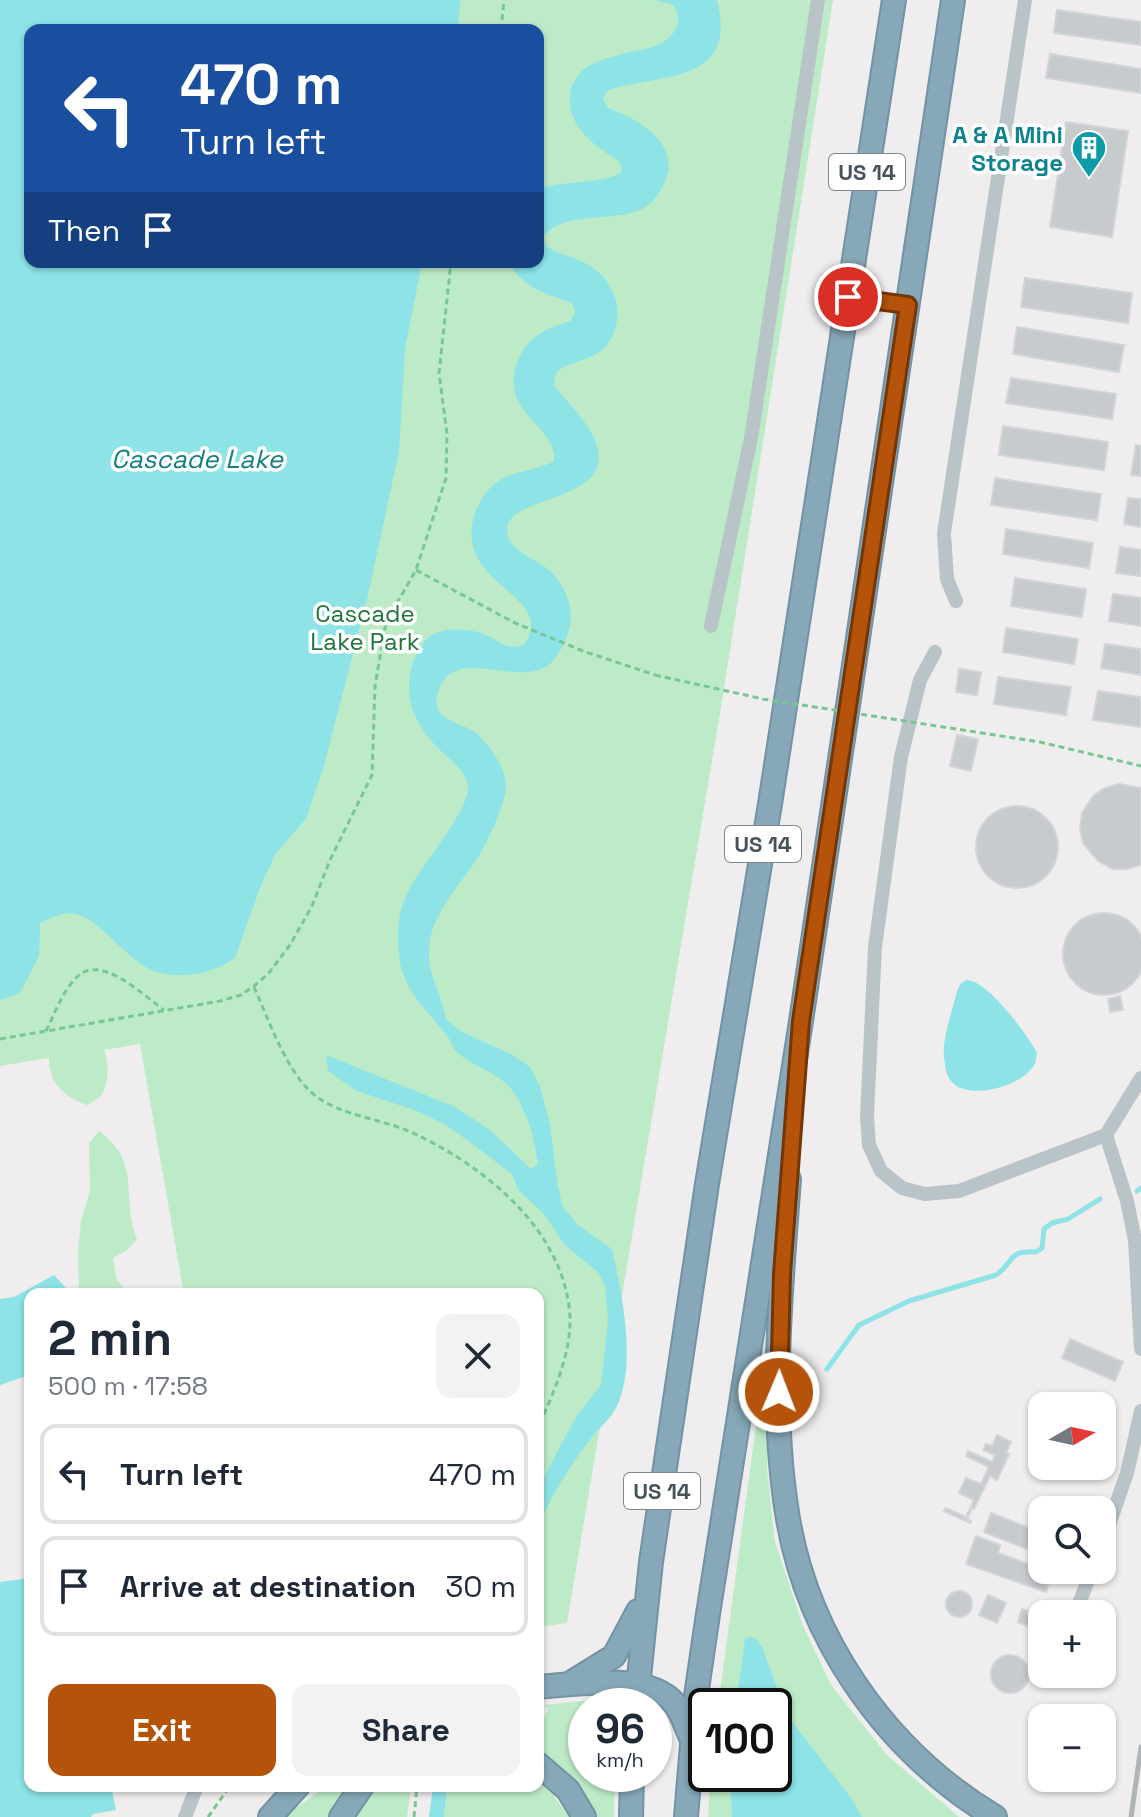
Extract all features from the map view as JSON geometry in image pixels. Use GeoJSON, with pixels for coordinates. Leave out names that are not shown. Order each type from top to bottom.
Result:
{"type":"FeatureCollection","features":[{"type":"Feature","properties":{"kind":"highway","name":"US 14"},"geometry":{"type":"LineString","coordinates":[[544,1687],[567,1685],[614,1656],[647,1592],[707,1184],[775,772],[894,0]]}},
{"type":"Feature","properties":{"kind":"highway","name":"US 14"},"geometry":{"type":"LineString","coordinates":[[699,1688],[708,1614],[801,1021],[953,0]]}},
{"type":"Feature","properties":{"kind":"highway"},"geometry":{"type":"LineString","coordinates":[[801,1021],[782,1274],[779,1380],[780,1462],[794,1547],[822,1625],[842,1666],[867,1701],[887,1727],[948,1787],[995,1817]]}},
{"type":"Feature","properties":{"kind":"highway"},"geometry":{"type":"LineString","coordinates":[[637,1688],[647,1592]]}},
{"type":"Feature","properties":{"kind":"highway"},"geometry":{"type":"LineString","coordinates":[[567,1685],[637,1683],[660,1691],[675,1703],[688,1732]]}},
{"type":"Feature","properties":{"kind":"highway"},"geometry":{"type":"LineString","coordinates":[[544,1769],[568,1790],[584,1817]]}},
{"type":"Feature","properties":{"kind":"highway"},"geometry":{"type":"LineString","coordinates":[[270,1817],[293,1792]]}},
{"type":"Feature","properties":{"kind":"highway"},"geometry":{"type":"LineString","coordinates":[[341,1817],[358,1792]]}},
{"type":"Feature","properties":{"kind":"highway"},"geometry":{"type":"LineString","coordinates":[[631,1817],[632,1792]]}},
{"type":"Feature","properties":{"kind":"highway","name":"US 14"},"geometry":{"type":"LineString","coordinates":[[686,1817],[688,1792]]}},
{"type":"Feature","properties":{"kind":"street"},"geometry":{"type":"LineString","coordinates":[[711,626],[751,438],[818,0]]}},
{"type":"Feature","properties":{"kind":"street"},"geometry":{"type":"LineString","coordinates":[[956,601],[947,579],[944,533],[1025,0]]}},
{"type":"Feature","properties":{"kind":"street"},"geometry":{"type":"LineString","coordinates":[[848,297],[908,305]]}},
{"type":"Feature","properties":{"kind":"street"},"geometry":{"type":"LineString","coordinates":[[935,652],[920,680],[901,757],[875,947],[867,1088],[869,1145],[881,1171],[902,1188],[925,1194],[959,1191],[1106,1135],[1141,1078]]}},
{"type":"Feature","properties":{"kind":"street"},"geometry":{"type":"LineString","coordinates":[[1106,1135],[1127,1201],[1135,1240],[1141,1349]]}},
{"type":"Feature","properties":{"kind":"street"},"geometry":{"type":"LineString","coordinates":[[1116,1505],[1127,1473],[1141,1411]]}},
{"type":"Feature","properties":{"kind":"street"},"geometry":{"type":"LineString","coordinates":[[185,1817],[195,1792]]}},
{"type":"Feature","properties":{"kind":"path"},"geometry":{"type":"LineString","coordinates":[[502,24],[504,0]]}},
{"type":"Feature","properties":{"kind":"path"},"geometry":{"type":"LineString","coordinates":[[0,1039],[241,995],[268,974],[290,945],[312,906],[330,860],[372,775],[375,686],[386,622],[416,570],[446,478],[447,434],[439,373],[450,268]]}},
{"type":"Feature","properties":{"kind":"path"},"geometry":{"type":"LineString","coordinates":[[416,570],[515,623],[583,651],[655,675],[752,697],[1040,742],[1141,766]]}},
{"type":"Feature","properties":{"kind":"path"},"geometry":{"type":"LineString","coordinates":[[46,1031],[71,984],[87,970],[100,969],[111,973],[166,1011]]}},
{"type":"Feature","properties":{"kind":"path"},"geometry":{"type":"LineString","coordinates":[[254,986],[293,1069],[316,1096],[336,1107],[406,1130],[439,1145],[480,1172],[520,1209],[548,1245],[569,1307],[567,1344],[544,1413]]}},
{"type":"Feature","properties":{"kind":"path"},"geometry":{"type":"LineString","coordinates":[[208,1817],[226,1792]]}},
{"type":"Feature","properties":{"kind":"path"},"geometry":{"type":"LineString","coordinates":[[414,1817],[416,1792]]}},
{"type":"Feature","properties":{"kind":"green space","name":"Cascade Lake Park"},"geometry":{"type":"Polygon","coordinates":[[[0,0],[833,0],[721,707],[567,1623],[544,1626],[544,1288],[183,1288],[140,1044],[104,1050],[108,1068],[105,1088],[99,1098],[87,1105],[59,1088],[51,1074],[49,1058],[0,1066],[0,0]]]}},
{"type":"Feature","properties":{"kind":"green space"},"geometry":{"type":"Polygon","coordinates":[[[99,1131],[113,1143],[126,1168],[132,1223],[137,1239],[127,1250],[113,1258],[116,1278],[124,1288],[79,1288],[81,1221],[90,1191],[89,1143],[99,1131]]]}},
{"type":"Feature","properties":{"kind":"green space"},"geometry":{"type":"Polygon","coordinates":[[[760,1397],[769,1404],[767,1469],[775,1542],[803,1626],[831,1685],[887,1755],[959,1817],[708,1817],[710,1792],[792,1792],[792,1688],[720,1688],[760,1397]]]}},
{"type":"Feature","properties":{"kind":"green space"},"geometry":{"type":"Polygon","coordinates":[[[568,1703],[568,1776],[544,1757],[544,1718],[548,1709],[544,1705],[568,1703]]]}},
{"type":"Feature","properties":{"kind":"green space"},"geometry":{"type":"Polygon","coordinates":[[[544,1785],[569,1817],[444,1817],[446,1792],[544,1792],[544,1785]]]}},
{"type":"Feature","properties":{"kind":"green space"},"geometry":{"type":"Polygon","coordinates":[[[318,1792],[344,1792],[330,1817],[283,1817],[318,1792]]]}},
{"type":"Feature","properties":{"kind":"green space"},"geometry":{"type":"Polygon","coordinates":[[[373,1792],[410,1792],[407,1817],[354,1817],[373,1792]]]}},
{"type":"Feature","properties":{"kind":"green space"},"geometry":{"type":"Polygon","coordinates":[[[581,1792],[615,1792],[614,1817],[595,1817],[581,1792]]]}},
{"type":"Feature","properties":{"kind":"water","name":"Cascade Lake"},"geometry":{"type":"Polygon","coordinates":[[[0,0],[460,0],[458,24],[24,24],[24,268],[421,268],[405,350],[399,452],[368,595],[324,766],[306,819],[276,853],[261,885],[235,958],[206,972],[184,975],[162,973],[134,959],[91,921],[76,914],[66,914],[40,923],[39,956],[20,993],[0,1000],[0,0]]]}},
{"type":"Feature","properties":{"kind":"water"},"geometry":{"type":"Polygon","coordinates":[[[653,0],[717,0],[721,27],[717,47],[707,60],[693,70],[612,89],[603,99],[608,108],[642,124],[660,141],[668,163],[664,185],[651,203],[636,212],[563,223],[544,237],[544,188],[606,178],[622,171],[620,162],[588,138],[575,122],[570,102],[577,77],[597,62],[664,42],[677,25],[672,4],[653,0]]]}},
{"type":"Feature","properties":{"kind":"water"},"geometry":{"type":"Polygon","coordinates":[[[544,240],[547,247],[592,267],[608,284],[617,305],[616,327],[604,348],[561,369],[556,373],[554,385],[591,432],[598,450],[597,467],[588,480],[574,490],[522,511],[511,519],[507,530],[511,543],[552,573],[564,589],[571,617],[561,650],[552,662],[539,670],[459,670],[447,676],[437,701],[442,715],[471,730],[487,744],[500,765],[506,786],[502,805],[486,844],[434,925],[429,949],[432,976],[446,1019],[460,1031],[513,1055],[531,1068],[540,1087],[550,1124],[563,1207],[578,1225],[612,1249],[624,1310],[627,1355],[621,1396],[611,1416],[570,1468],[544,1513],[544,1477],[576,1417],[601,1385],[608,1319],[605,1287],[599,1273],[565,1245],[543,1213],[518,1190],[513,1175],[446,1125],[417,1111],[357,1091],[328,1071],[326,1055],[455,1107],[490,1130],[531,1169],[538,1164],[530,1126],[512,1090],[456,1051],[412,992],[402,972],[398,934],[405,898],[462,807],[468,785],[460,769],[430,739],[417,720],[409,689],[414,661],[427,638],[441,631],[473,631],[516,647],[523,646],[531,629],[529,614],[479,560],[472,541],[474,517],[482,498],[497,482],[554,461],[553,449],[547,438],[515,394],[514,378],[518,360],[527,345],[546,330],[571,321],[575,312],[572,303],[527,283],[514,270],[544,268],[544,240]]]}},
{"type":"Feature","properties":{"kind":"water"},"geometry":{"type":"Polygon","coordinates":[[[967,980],[976,983],[996,999],[1037,1053],[1035,1064],[1028,1073],[995,1089],[982,1091],[959,1087],[951,1081],[946,1068],[945,1037],[957,991],[961,983],[967,980]]]}},
{"type":"Feature","properties":{"kind":"water"},"geometry":{"type":"Polygon","coordinates":[[[54,1275],[65,1288],[30,1288],[54,1275]]]}},
{"type":"Feature","properties":{"kind":"water"},"geometry":{"type":"Polygon","coordinates":[[[24,1292],[24,1377],[0,1385],[0,1299],[24,1292]]]}},
{"type":"Feature","properties":{"kind":"water"},"geometry":{"type":"Polygon","coordinates":[[[24,1579],[24,1792],[112,1792],[116,1810],[91,1817],[0,1817],[0,1582],[24,1579]]]}},
{"type":"Feature","properties":{"kind":"water"},"geometry":{"type":"Polygon","coordinates":[[[755,1638],[762,1647],[777,1688],[738,1688],[745,1639],[755,1638]]]}},
{"type":"Feature","properties":{"kind":"water"},"geometry":{"type":"Polygon","coordinates":[[[792,1721],[862,1817],[732,1817],[731,1792],[792,1792],[792,1721]]]}},
{"type":"Feature","properties":{"kind":"water"},"geometry":{"type":"Polygon","coordinates":[[[432,1792],[446,1792],[444,1817],[429,1817],[432,1792]]]}},
{"type":"Feature","properties":{"kind":"building"},"geometry":{"type":"Polygon","coordinates":[[[1057,10],[1141,22],[1141,45],[1054,33],[1057,10]]]}},
{"type":"Feature","properties":{"kind":"building"},"geometry":{"type":"Polygon","coordinates":[[[1050,54],[1141,69],[1141,93],[1046,78],[1050,54]]]}},
{"type":"Feature","properties":{"kind":"building","name":"A & A Mini Storage"},"geometry":{"type":"Polygon","coordinates":[[[1066,122],[1128,131],[1112,237],[1050,227],[1066,122]]]}},
{"type":"Feature","properties":{"kind":"building"},"geometry":{"type":"Polygon","coordinates":[[[1025,278],[1132,293],[1128,323],[1021,307],[1025,278]]]}},
{"type":"Feature","properties":{"kind":"building"},"geometry":{"type":"Polygon","coordinates":[[[1017,327],[1124,345],[1119,372],[1013,354],[1017,327]]]}},
{"type":"Feature","properties":{"kind":"building"},"geometry":{"type":"Polygon","coordinates":[[[1011,378],[1116,394],[1112,419],[1006,403],[1011,378]]]}},
{"type":"Feature","properties":{"kind":"building"},"geometry":{"type":"Polygon","coordinates":[[[1003,426],[1108,442],[1104,470],[999,455],[1003,426]]]}},
{"type":"Feature","properties":{"kind":"building"},"geometry":{"type":"Polygon","coordinates":[[[1136,445],[1141,446],[1141,476],[1131,475],[1136,445]]]}},
{"type":"Feature","properties":{"kind":"building"},"geometry":{"type":"Polygon","coordinates":[[[995,478],[1101,494],[1097,520],[991,505],[995,478]]]}},
{"type":"Feature","properties":{"kind":"building"},"geometry":{"type":"Polygon","coordinates":[[[1128,498],[1141,499],[1141,527],[1124,524],[1128,498]]]}},
{"type":"Feature","properties":{"kind":"building"},"geometry":{"type":"Polygon","coordinates":[[[1006,529],[1093,543],[1089,568],[1003,554],[1006,529]]]}},
{"type":"Feature","properties":{"kind":"building"},"geometry":{"type":"Polygon","coordinates":[[[1120,547],[1141,550],[1141,576],[1116,573],[1120,547]]]}},
{"type":"Feature","properties":{"kind":"building"},"geometry":{"type":"Polygon","coordinates":[[[1015,578],[1086,589],[1082,617],[1011,606],[1015,578]]]}},
{"type":"Feature","properties":{"kind":"building"},"geometry":{"type":"Polygon","coordinates":[[[1113,594],[1141,598],[1141,626],[1109,621],[1113,594]]]}},
{"type":"Feature","properties":{"kind":"building"},"geometry":{"type":"Polygon","coordinates":[[[1006,628],[1078,639],[1074,664],[1003,652],[1006,628]]]}},
{"type":"Feature","properties":{"kind":"building"},"geometry":{"type":"Polygon","coordinates":[[[1105,644],[1141,649],[1141,675],[1101,668],[1105,644]]]}},
{"type":"Feature","properties":{"kind":"building"},"geometry":{"type":"Polygon","coordinates":[[[959,669],[981,672],[977,695],[956,692],[959,669]]]}},
{"type":"Feature","properties":{"kind":"building"},"geometry":{"type":"Polygon","coordinates":[[[998,677],[1071,687],[1066,715],[994,704],[998,677]]]}},
{"type":"Feature","properties":{"kind":"building"},"geometry":{"type":"Polygon","coordinates":[[[1098,691],[1141,697],[1141,727],[1093,720],[1098,691]]]}},
{"type":"Feature","properties":{"kind":"building"},"geometry":{"type":"Polygon","coordinates":[[[957,735],[978,739],[971,771],[950,766],[957,735]]]}},
{"type":"Feature","properties":{"kind":"building"},"geometry":{"type":"Polygon","coordinates":[[[1119,784],[1141,788],[1141,865],[1127,869],[1113,869],[1098,861],[1083,843],[1080,828],[1082,813],[1093,796],[1119,784]]]}},
{"type":"Feature","properties":{"kind":"building"},"geometry":{"type":"Polygon","coordinates":[[[1009,806],[1025,806],[1040,813],[1051,824],[1058,847],[1055,863],[1046,876],[1025,888],[1009,888],[994,881],[983,870],[976,855],[976,839],[983,824],[994,813],[1009,806]]]}},
{"type":"Feature","properties":{"kind":"building"},"geometry":{"type":"Polygon","coordinates":[[[1096,913],[1112,913],[1127,920],[1142,938],[1142,970],[1127,988],[1112,995],[1096,995],[1081,988],[1070,977],[1063,962],[1063,946],[1070,931],[1081,920],[1096,913]]]}},
{"type":"Feature","properties":{"kind":"building"},"geometry":{"type":"Polygon","coordinates":[[[1120,996],[1123,1010],[1110,1012],[1108,999],[1120,996]]]}},
{"type":"Feature","properties":{"kind":"building"},"geometry":{"type":"Polygon","coordinates":[[[1070,1339],[1123,1362],[1115,1381],[1062,1358],[1070,1339]]]}},
{"type":"Feature","properties":{"kind":"building"},"geometry":{"type":"Polygon","coordinates":[[[997,1435],[1011,1442],[1006,1453],[1009,1454],[997,1480],[990,1476],[967,1519],[970,1523],[944,1511],[946,1508],[966,1517],[974,1500],[959,1493],[966,1478],[981,1484],[989,1467],[966,1456],[968,1451],[992,1462],[995,1455],[983,1450],[986,1444],[992,1446],[997,1435]]]}},
{"type":"Feature","properties":{"kind":"building"},"geometry":{"type":"Polygon","coordinates":[[[991,1513],[1028,1528],[1028,1549],[984,1532],[991,1513]]]}},
{"type":"Feature","properties":{"kind":"building"},"geometry":{"type":"Polygon","coordinates":[[[976,1536],[1000,1545],[998,1553],[1028,1564],[1028,1584],[1048,1586],[1046,1592],[966,1564],[976,1536]]]}},
{"type":"Feature","properties":{"kind":"building"},"geometry":{"type":"Polygon","coordinates":[[[959,1591],[969,1594],[972,1604],[969,1614],[959,1617],[949,1614],[946,1604],[949,1594],[959,1591]]]}},
{"type":"Feature","properties":{"kind":"building"},"geometry":{"type":"Polygon","coordinates":[[[988,1595],[1006,1603],[997,1623],[979,1615],[988,1595]]]}},
{"type":"Feature","properties":{"kind":"building"},"geometry":{"type":"Polygon","coordinates":[[[1022,1609],[1028,1611],[1028,1626],[1018,1622],[1022,1609]]]}},
{"type":"Feature","properties":{"kind":"building"},"geometry":{"type":"Polygon","coordinates":[[[1010,1655],[1024,1660],[1028,1667],[1028,1681],[1024,1688],[1010,1693],[996,1688],[991,1674],[996,1660],[1010,1655]]]}},
{"type":"Feature","properties":{"kind":"waterway"},"geometry":{"type":"LineString","coordinates":[[1137,1191],[1141,1188]]}},
{"type":"Feature","properties":{"kind":"waterway"},"geometry":{"type":"LineString","coordinates":[[827,1369],[859,1325],[909,1301],[996,1275],[1016,1255],[1042,1248],[1044,1229],[1052,1223],[1068,1219],[1100,1199]]}},
{"type":"Feature","properties":{"kind":"railway"},"geometry":{"type":"LineString","coordinates":[[1131,1817],[1141,1747]]}},
{"type":"Feature","properties":{"kind":"place","name":"A & A Mini Storage"},"geometry":{"type":"Point","coordinates":[1089,179]}},
{"type":"Feature","properties":{"kind":"route"},"geometry":{"type":"LineString","coordinates":[[779,1392],[782,1274],[801,1021],[908,305],[848,297]]}}]}
